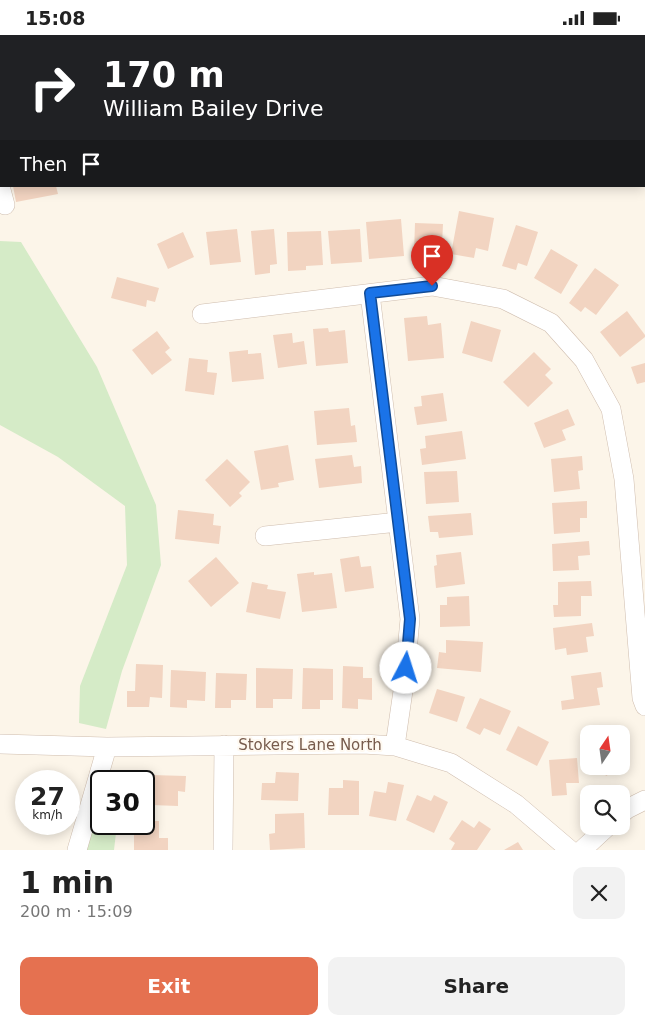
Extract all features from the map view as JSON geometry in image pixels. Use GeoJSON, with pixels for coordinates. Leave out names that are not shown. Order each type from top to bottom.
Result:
{"type":"FeatureCollection","features":[{"type":"Feature","properties":{"kind":"street"},"geometry":{"type":"LineString","coordinates":[[0,187],[5,205]]}},
{"type":"Feature","properties":{"kind":"street"},"geometry":{"type":"LineString","coordinates":[[202,314],[432,286],[503,299],[550,323],[584,360],[611,409],[624,479],[642,698],[645,707]]}},
{"type":"Feature","properties":{"kind":"street"},"geometry":{"type":"LineString","coordinates":[[370,293],[410,619],[404,684],[395,746]]}},
{"type":"Feature","properties":{"kind":"street"},"geometry":{"type":"LineString","coordinates":[[265,536],[398,522]]}},
{"type":"Feature","properties":{"kind":"street","name":"Stokers Lane North"},"geometry":{"type":"LineString","coordinates":[[0,744],[108,747],[363,744],[395,746],[451,763],[516,804],[570,850]]}},
{"type":"Feature","properties":{"kind":"street"},"geometry":{"type":"LineString","coordinates":[[223,850],[224,745]]}},
{"type":"Feature","properties":{"kind":"street"},"geometry":{"type":"LineString","coordinates":[[77,850],[108,747]]}},
{"type":"Feature","properties":{"kind":"street"},"geometry":{"type":"LineString","coordinates":[[630,808],[645,800]]}},
{"type":"Feature","properties":{"kind":"street"},"geometry":{"type":"LineString","coordinates":[[582,850],[598,835]]}},
{"type":"Feature","properties":{"kind":"green space"},"geometry":{"type":"Polygon","coordinates":[[[0,241],[21,242],[97,367],[156,505],[161,565],[122,671],[106,729],[79,723],[80,686],[127,565],[125,506],[58,457],[0,425],[0,241]]]}},
{"type":"Feature","properties":{"kind":"green space"},"geometry":{"type":"Polygon","coordinates":[[[90,805],[90,835],[116,835],[114,850],[77,850],[90,805]]]}},
{"type":"Feature","properties":{"kind":"building"},"geometry":{"type":"Polygon","coordinates":[[[13,187],[56,187],[58,194],[16,202],[13,187]]]}},
{"type":"Feature","properties":{"kind":"building"},"geometry":{"type":"Polygon","coordinates":[[[459,211],[494,218],[488,251],[476,248],[474,258],[451,254],[459,211]]]}},
{"type":"Feature","properties":{"kind":"building"},"geometry":{"type":"Polygon","coordinates":[[[401,219],[404,256],[369,259],[366,222],[401,219]]]}},
{"type":"Feature","properties":{"kind":"building"},"geometry":{"type":"Polygon","coordinates":[[[415,223],[443,224],[442,245],[436,245],[436,254],[414,253],[415,223]]]}},
{"type":"Feature","properties":{"kind":"building"},"geometry":{"type":"Polygon","coordinates":[[[516,225],[538,232],[527,266],[518,263],[516,270],[502,266],[516,225]]]}},
{"type":"Feature","properties":{"kind":"building"},"geometry":{"type":"Polygon","coordinates":[[[237,229],[241,262],[210,265],[206,232],[237,229]]]}},
{"type":"Feature","properties":{"kind":"building"},"geometry":{"type":"Polygon","coordinates":[[[274,229],[277,264],[270,265],[270,273],[255,275],[251,231],[274,229]]]}},
{"type":"Feature","properties":{"kind":"building"},"geometry":{"type":"Polygon","coordinates":[[[360,229],[362,262],[331,264],[328,231],[360,229]]]}},
{"type":"Feature","properties":{"kind":"building"},"geometry":{"type":"Polygon","coordinates":[[[321,231],[323,265],[306,266],[306,270],[288,271],[287,232],[321,231]]]}},
{"type":"Feature","properties":{"kind":"building"},"geometry":{"type":"Polygon","coordinates":[[[183,232],[194,257],[168,269],[157,244],[183,232]]]}},
{"type":"Feature","properties":{"kind":"building"},"geometry":{"type":"Polygon","coordinates":[[[551,249],[578,265],[561,294],[534,278],[551,249]]]}},
{"type":"Feature","properties":{"kind":"building"},"geometry":{"type":"Polygon","coordinates":[[[595,268],[619,285],[596,315],[585,307],[581,312],[569,303],[595,268]]]}},
{"type":"Feature","properties":{"kind":"building"},"geometry":{"type":"Polygon","coordinates":[[[117,277],[159,288],[155,302],[147,300],[146,307],[111,298],[117,277]]]}},
{"type":"Feature","properties":{"kind":"building"},"geometry":{"type":"Polygon","coordinates":[[[627,311],[645,337],[620,357],[600,332],[627,311]]]}},
{"type":"Feature","properties":{"kind":"building"},"geometry":{"type":"Polygon","coordinates":[[[427,316],[428,325],[441,323],[444,358],[408,361],[404,318],[427,316]]]}},
{"type":"Feature","properties":{"kind":"building"},"geometry":{"type":"Polygon","coordinates":[[[471,321],[501,330],[492,362],[462,353],[471,321]]]}},
{"type":"Feature","properties":{"kind":"building"},"geometry":{"type":"Polygon","coordinates":[[[328,328],[329,332],[345,330],[348,363],[316,366],[313,329],[328,328]]]}},
{"type":"Feature","properties":{"kind":"building"},"geometry":{"type":"Polygon","coordinates":[[[157,331],[170,348],[165,352],[172,360],[152,375],[132,350],[157,331]]]}},
{"type":"Feature","properties":{"kind":"building"},"geometry":{"type":"Polygon","coordinates":[[[292,333],[293,343],[304,341],[307,364],[278,368],[273,335],[292,333]]]}},
{"type":"Feature","properties":{"kind":"building"},"geometry":{"type":"Polygon","coordinates":[[[248,350],[248,354],[261,353],[264,379],[232,382],[229,352],[248,350]]]}},
{"type":"Feature","properties":{"kind":"building"},"geometry":{"type":"Polygon","coordinates":[[[534,352],[551,369],[545,375],[553,383],[528,407],[503,382],[534,352]]]}},
{"type":"Feature","properties":{"kind":"building"},"geometry":{"type":"Polygon","coordinates":[[[189,358],[208,360],[207,372],[217,373],[214,395],[185,391],[189,358]]]}},
{"type":"Feature","properties":{"kind":"building"},"geometry":{"type":"Polygon","coordinates":[[[645,363],[645,382],[637,384],[631,367],[645,363]]]}},
{"type":"Feature","properties":{"kind":"building"},"geometry":{"type":"Polygon","coordinates":[[[443,393],[447,421],[417,425],[414,407],[422,406],[421,396],[443,393]]]}},
{"type":"Feature","properties":{"kind":"building"},"geometry":{"type":"Polygon","coordinates":[[[349,408],[351,426],[355,425],[357,442],[317,445],[314,411],[349,408]]]}},
{"type":"Feature","properties":{"kind":"building"},"geometry":{"type":"Polygon","coordinates":[[[568,409],[575,425],[562,430],[566,440],[544,448],[534,423],[568,409]]]}},
{"type":"Feature","properties":{"kind":"building"},"geometry":{"type":"Polygon","coordinates":[[[462,431],[466,459],[422,465],[420,449],[426,448],[425,436],[462,431]]]}},
{"type":"Feature","properties":{"kind":"building"},"geometry":{"type":"Polygon","coordinates":[[[288,445],[294,480],[278,483],[279,487],[261,490],[254,451],[288,445]]]}},
{"type":"Feature","properties":{"kind":"building"},"geometry":{"type":"Polygon","coordinates":[[[352,455],[354,467],[361,466],[362,483],[319,488],[315,459],[352,455]]]}},
{"type":"Feature","properties":{"kind":"building"},"geometry":{"type":"Polygon","coordinates":[[[582,456],[583,470],[578,471],[580,489],[554,492],[551,459],[582,456]]]}},
{"type":"Feature","properties":{"kind":"building"},"geometry":{"type":"Polygon","coordinates":[[[227,459],[250,482],[239,493],[242,496],[230,507],[205,480],[227,459]]]}},
{"type":"Feature","properties":{"kind":"building"},"geometry":{"type":"Polygon","coordinates":[[[457,471],[459,502],[426,504],[424,472],[457,471]]]}},
{"type":"Feature","properties":{"kind":"building"},"geometry":{"type":"Polygon","coordinates":[[[587,501],[587,518],[580,518],[580,532],[554,534],[552,503],[587,501]]]}},
{"type":"Feature","properties":{"kind":"building"},"geometry":{"type":"Polygon","coordinates":[[[178,510],[214,514],[213,525],[221,526],[219,544],[175,539],[178,510]]]}},
{"type":"Feature","properties":{"kind":"building"},"geometry":{"type":"Polygon","coordinates":[[[471,513],[473,535],[439,538],[438,532],[430,532],[428,516],[471,513]]]}},
{"type":"Feature","properties":{"kind":"building"},"geometry":{"type":"Polygon","coordinates":[[[589,541],[590,555],[578,556],[579,570],[553,571],[552,544],[589,541]]]}},
{"type":"Feature","properties":{"kind":"building"},"geometry":{"type":"Polygon","coordinates":[[[461,552],[465,584],[436,588],[434,566],[437,565],[436,555],[461,552]]]}},
{"type":"Feature","properties":{"kind":"building"},"geometry":{"type":"Polygon","coordinates":[[[359,556],[361,567],[371,566],[374,588],[345,592],[340,559],[359,556]]]}},
{"type":"Feature","properties":{"kind":"building"},"geometry":{"type":"Polygon","coordinates":[[[216,557],[239,583],[211,607],[188,581],[216,557]]]}},
{"type":"Feature","properties":{"kind":"building"},"geometry":{"type":"Polygon","coordinates":[[[314,572],[314,575],[332,573],[337,608],[302,612],[297,574],[314,572]]]}},
{"type":"Feature","properties":{"kind":"building"},"geometry":{"type":"Polygon","coordinates":[[[591,581],[592,596],[581,596],[581,616],[554,617],[553,605],[558,605],[558,582],[591,581]]]}},
{"type":"Feature","properties":{"kind":"building"},"geometry":{"type":"Polygon","coordinates":[[[252,582],[268,585],[267,589],[286,592],[280,619],[246,612],[252,582]]]}},
{"type":"Feature","properties":{"kind":"building"},"geometry":{"type":"Polygon","coordinates":[[[469,596],[470,626],[440,627],[440,605],[447,605],[447,597],[469,596]]]}},
{"type":"Feature","properties":{"kind":"building"},"geometry":{"type":"Polygon","coordinates":[[[592,623],[594,636],[586,637],[588,652],[567,655],[566,648],[555,650],[553,628],[592,623]]]}},
{"type":"Feature","properties":{"kind":"building"},"geometry":{"type":"Polygon","coordinates":[[[446,640],[483,642],[481,672],[437,668],[439,652],[446,653],[446,640]]]}},
{"type":"Feature","properties":{"kind":"building"},"geometry":{"type":"Polygon","coordinates":[[[136,664],[163,665],[162,698],[150,697],[149,707],[127,707],[127,691],[135,691],[136,664]]]}},
{"type":"Feature","properties":{"kind":"building"},"geometry":{"type":"Polygon","coordinates":[[[343,666],[363,667],[363,678],[372,678],[372,700],[358,699],[358,709],[342,708],[343,666]]]}},
{"type":"Feature","properties":{"kind":"building"},"geometry":{"type":"Polygon","coordinates":[[[256,668],[293,669],[292,699],[273,699],[273,708],[256,708],[256,668]]]}},
{"type":"Feature","properties":{"kind":"building"},"geometry":{"type":"Polygon","coordinates":[[[303,668],[333,669],[333,700],[320,700],[320,709],[302,709],[303,668]]]}},
{"type":"Feature","properties":{"kind":"building"},"geometry":{"type":"Polygon","coordinates":[[[171,670],[206,672],[205,701],[187,700],[187,708],[170,707],[171,670]]]}},
{"type":"Feature","properties":{"kind":"building"},"geometry":{"type":"Polygon","coordinates":[[[601,672],[603,687],[597,688],[600,705],[562,710],[561,701],[574,699],[571,676],[601,672]]]}},
{"type":"Feature","properties":{"kind":"building"},"geometry":{"type":"Polygon","coordinates":[[[216,673],[247,674],[246,700],[231,700],[231,708],[215,708],[216,673]]]}},
{"type":"Feature","properties":{"kind":"building"},"geometry":{"type":"Polygon","coordinates":[[[437,689],[465,697],[457,722],[429,713],[437,689]]]}},
{"type":"Feature","properties":{"kind":"building"},"geometry":{"type":"Polygon","coordinates":[[[480,698],[511,711],[500,735],[484,728],[480,735],[466,728],[480,698]]]}},
{"type":"Feature","properties":{"kind":"building"},"geometry":{"type":"Polygon","coordinates":[[[518,726],[549,742],[537,766],[506,750],[518,726]]]}},
{"type":"Feature","properties":{"kind":"building"},"geometry":{"type":"Polygon","coordinates":[[[577,758],[579,783],[566,783],[567,795],[552,796],[549,760],[577,758]]]}},
{"type":"Feature","properties":{"kind":"building"},"geometry":{"type":"Polygon","coordinates":[[[276,772],[299,773],[298,801],[261,800],[262,783],[275,783],[276,772]]]}},
{"type":"Feature","properties":{"kind":"building"},"geometry":{"type":"Polygon","coordinates":[[[155,775],[186,776],[185,792],[178,791],[178,806],[155,805],[155,775]]]}},
{"type":"Feature","properties":{"kind":"building"},"geometry":{"type":"Polygon","coordinates":[[[343,780],[359,781],[359,815],[328,815],[329,788],[343,788],[343,780]]]}},
{"type":"Feature","properties":{"kind":"building"},"geometry":{"type":"Polygon","coordinates":[[[388,782],[404,785],[396,821],[369,816],[374,791],[386,793],[388,782]]]}},
{"type":"Feature","properties":{"kind":"building"},"geometry":{"type":"Polygon","coordinates":[[[417,795],[431,801],[434,795],[448,802],[434,833],[406,820],[417,795]]]}},
{"type":"Feature","properties":{"kind":"building"},"geometry":{"type":"Polygon","coordinates":[[[304,813],[305,848],[270,850],[269,834],[275,833],[275,814],[304,813]]]}},
{"type":"Feature","properties":{"kind":"building"},"geometry":{"type":"Polygon","coordinates":[[[462,820],[474,828],[479,821],[491,829],[477,850],[451,850],[455,843],[449,839],[462,820]]]}},
{"type":"Feature","properties":{"kind":"building"},"geometry":{"type":"Polygon","coordinates":[[[155,821],[159,821],[159,838],[168,838],[168,850],[134,850],[134,835],[155,835],[155,821]]]}},
{"type":"Feature","properties":{"kind":"building"},"geometry":{"type":"Polygon","coordinates":[[[518,842],[523,850],[504,850],[518,842]]]}},
{"type":"Feature","properties":{"kind":"route"},"geometry":{"type":"LineString","coordinates":[[406,668],[410,619],[370,293],[432,286]]}}]}
